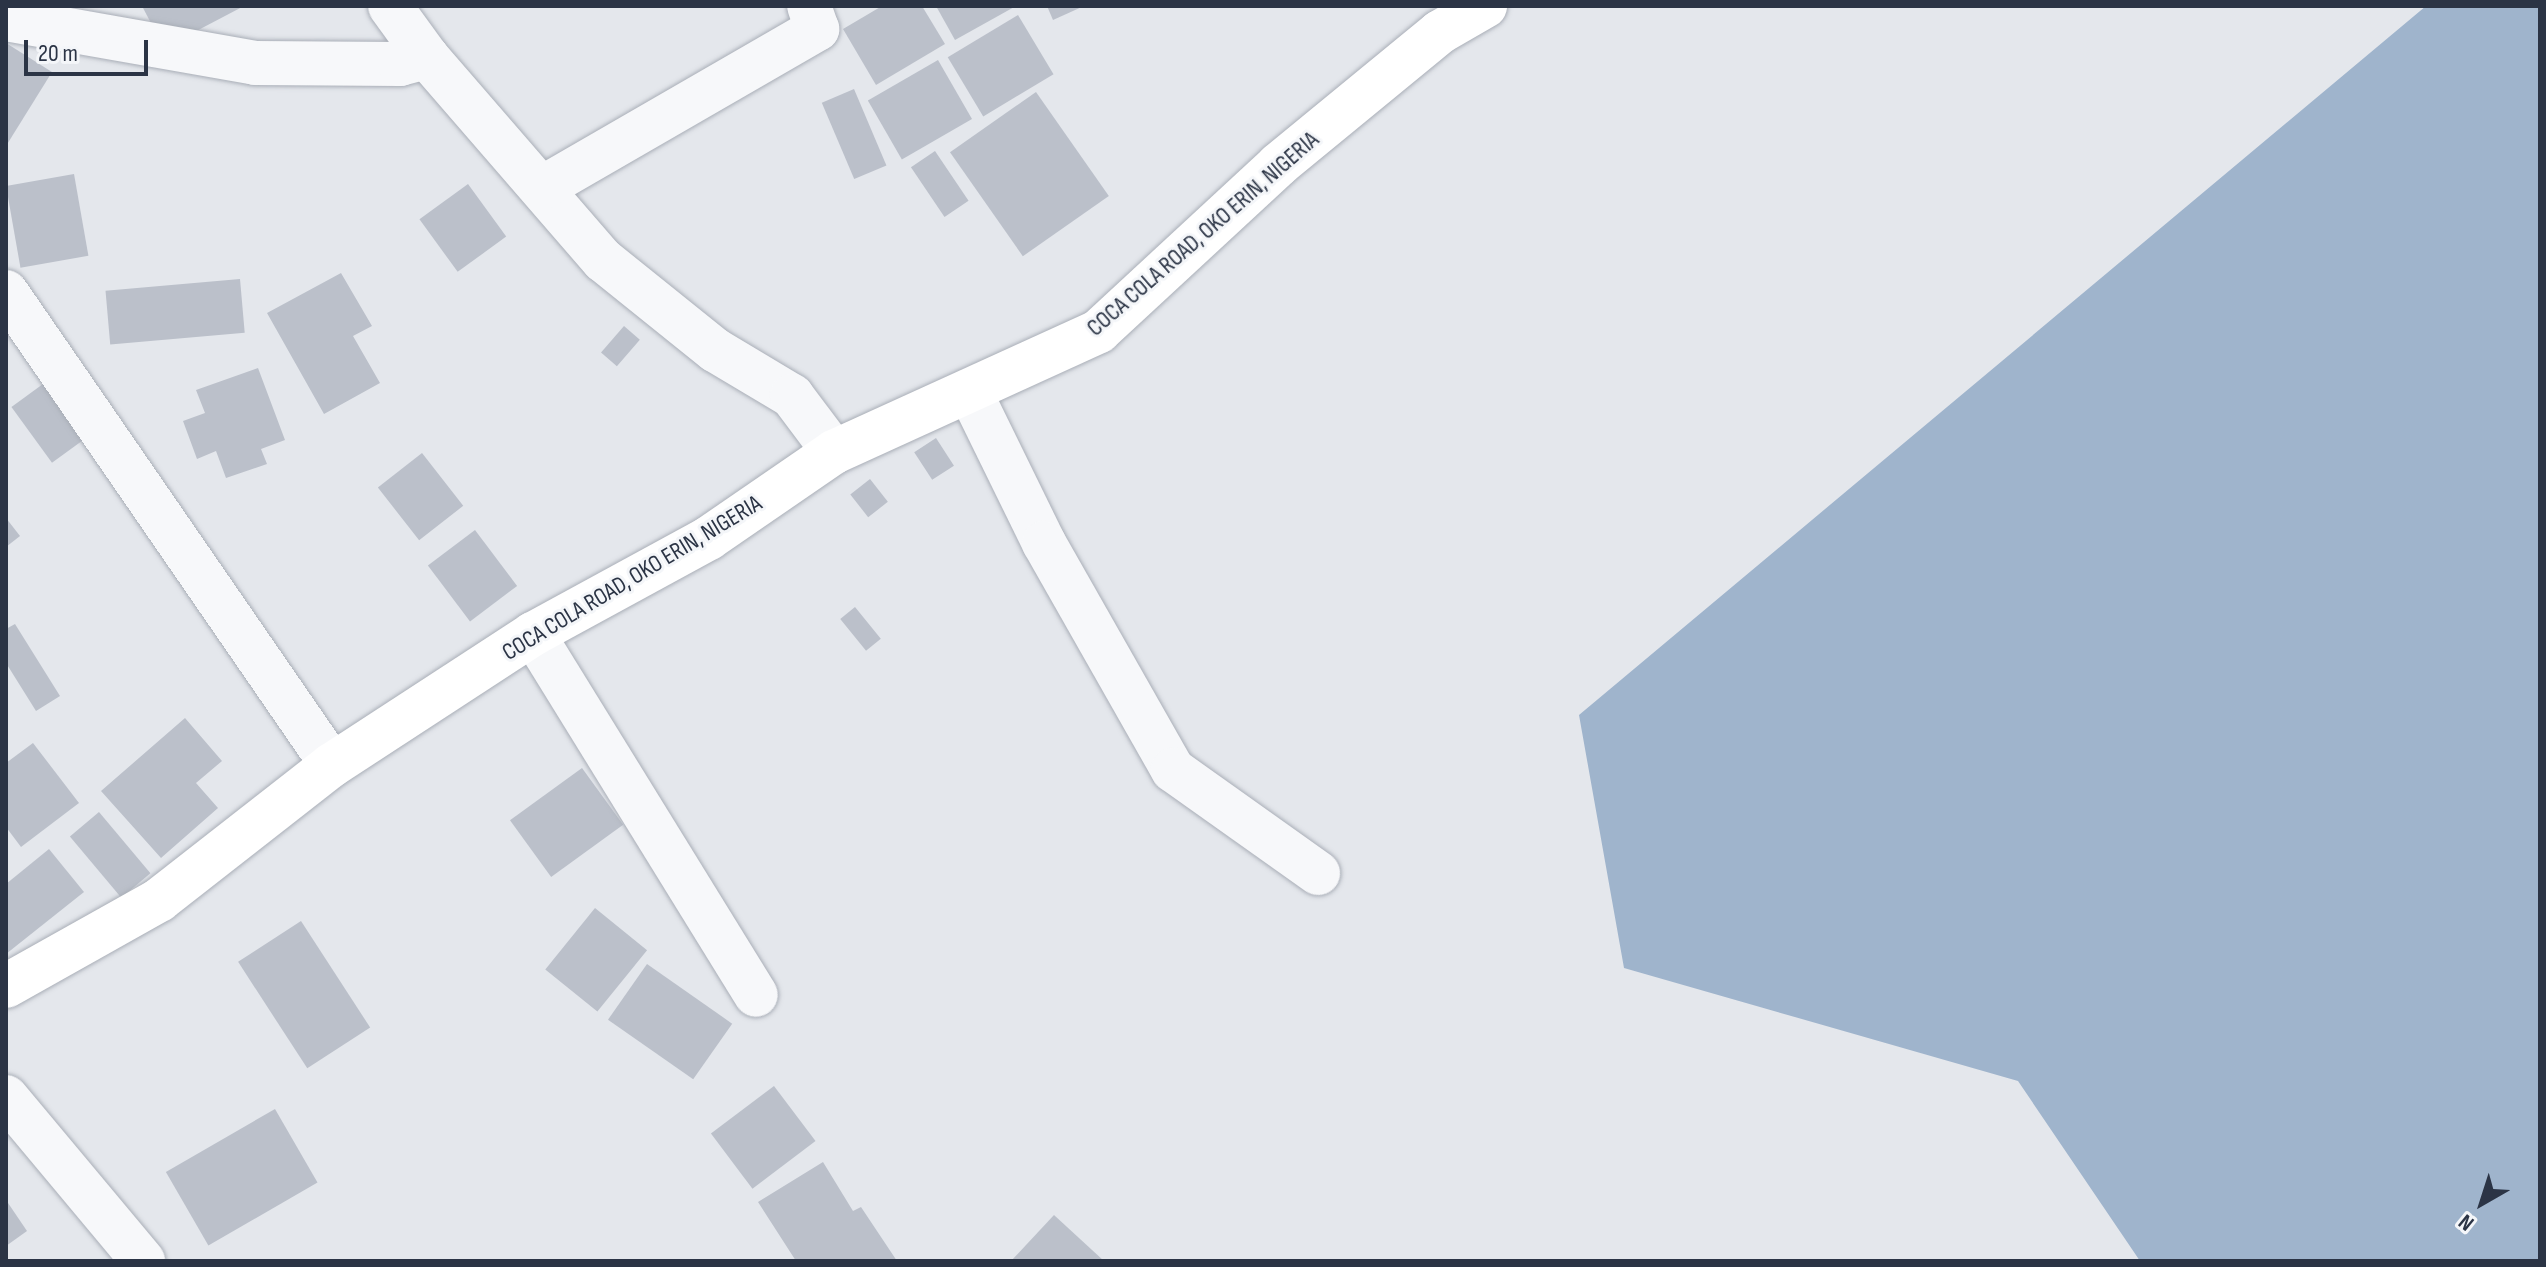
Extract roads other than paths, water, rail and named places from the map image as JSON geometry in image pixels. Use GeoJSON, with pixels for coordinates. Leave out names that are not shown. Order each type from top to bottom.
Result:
{"type":"FeatureCollection","features":[{"type":"Feature","properties":{"kind":"street"},"geometry":{"type":"LineString","coordinates":[[390,6],[427,57],[603,260],[715,350],[792,396],[834,452]]}},
{"type":"Feature","properties":{"kind":"street"},"geometry":{"type":"LineString","coordinates":[[542,188],[817,29],[809,6]]}},
{"type":"Feature","properties":{"kind":"street","name":"COCA COLA ROAD, OKO ERIN, NIGERIA"},"geometry":{"type":"LineString","coordinates":[[6,986],[159,900],[332,765],[533,634],[709,538],[834,452],[971,394],[1099,331],[1278,165],[1440,32],[1485,6]]}},
{"type":"Feature","properties":{"kind":"street"},"geometry":{"type":"LineString","coordinates":[[6,19],[255,63],[400,64],[427,57]]}},
{"type":"Feature","properties":{"kind":"street"},"geometry":{"type":"LineString","coordinates":[[6,292],[332,765]]}},
{"type":"Feature","properties":{"kind":"street"},"geometry":{"type":"LineString","coordinates":[[971,394],[1044,543],[1166,761],[1318,873]]}},
{"type":"Feature","properties":{"kind":"street"},"geometry":{"type":"LineString","coordinates":[[533,634],[756,995]]}},
{"type":"Feature","properties":{"kind":"street"},"geometry":{"type":"LineString","coordinates":[[6,1097],[143,1261]]}},
{"type":"Feature","properties":{"kind":"water"},"geometry":{"type":"Polygon","coordinates":[[[2426,6],[2540,6],[2540,1261],[2140,1261],[2018,1081],[1624,968],[1579,715],[2426,6]]]}}]}
